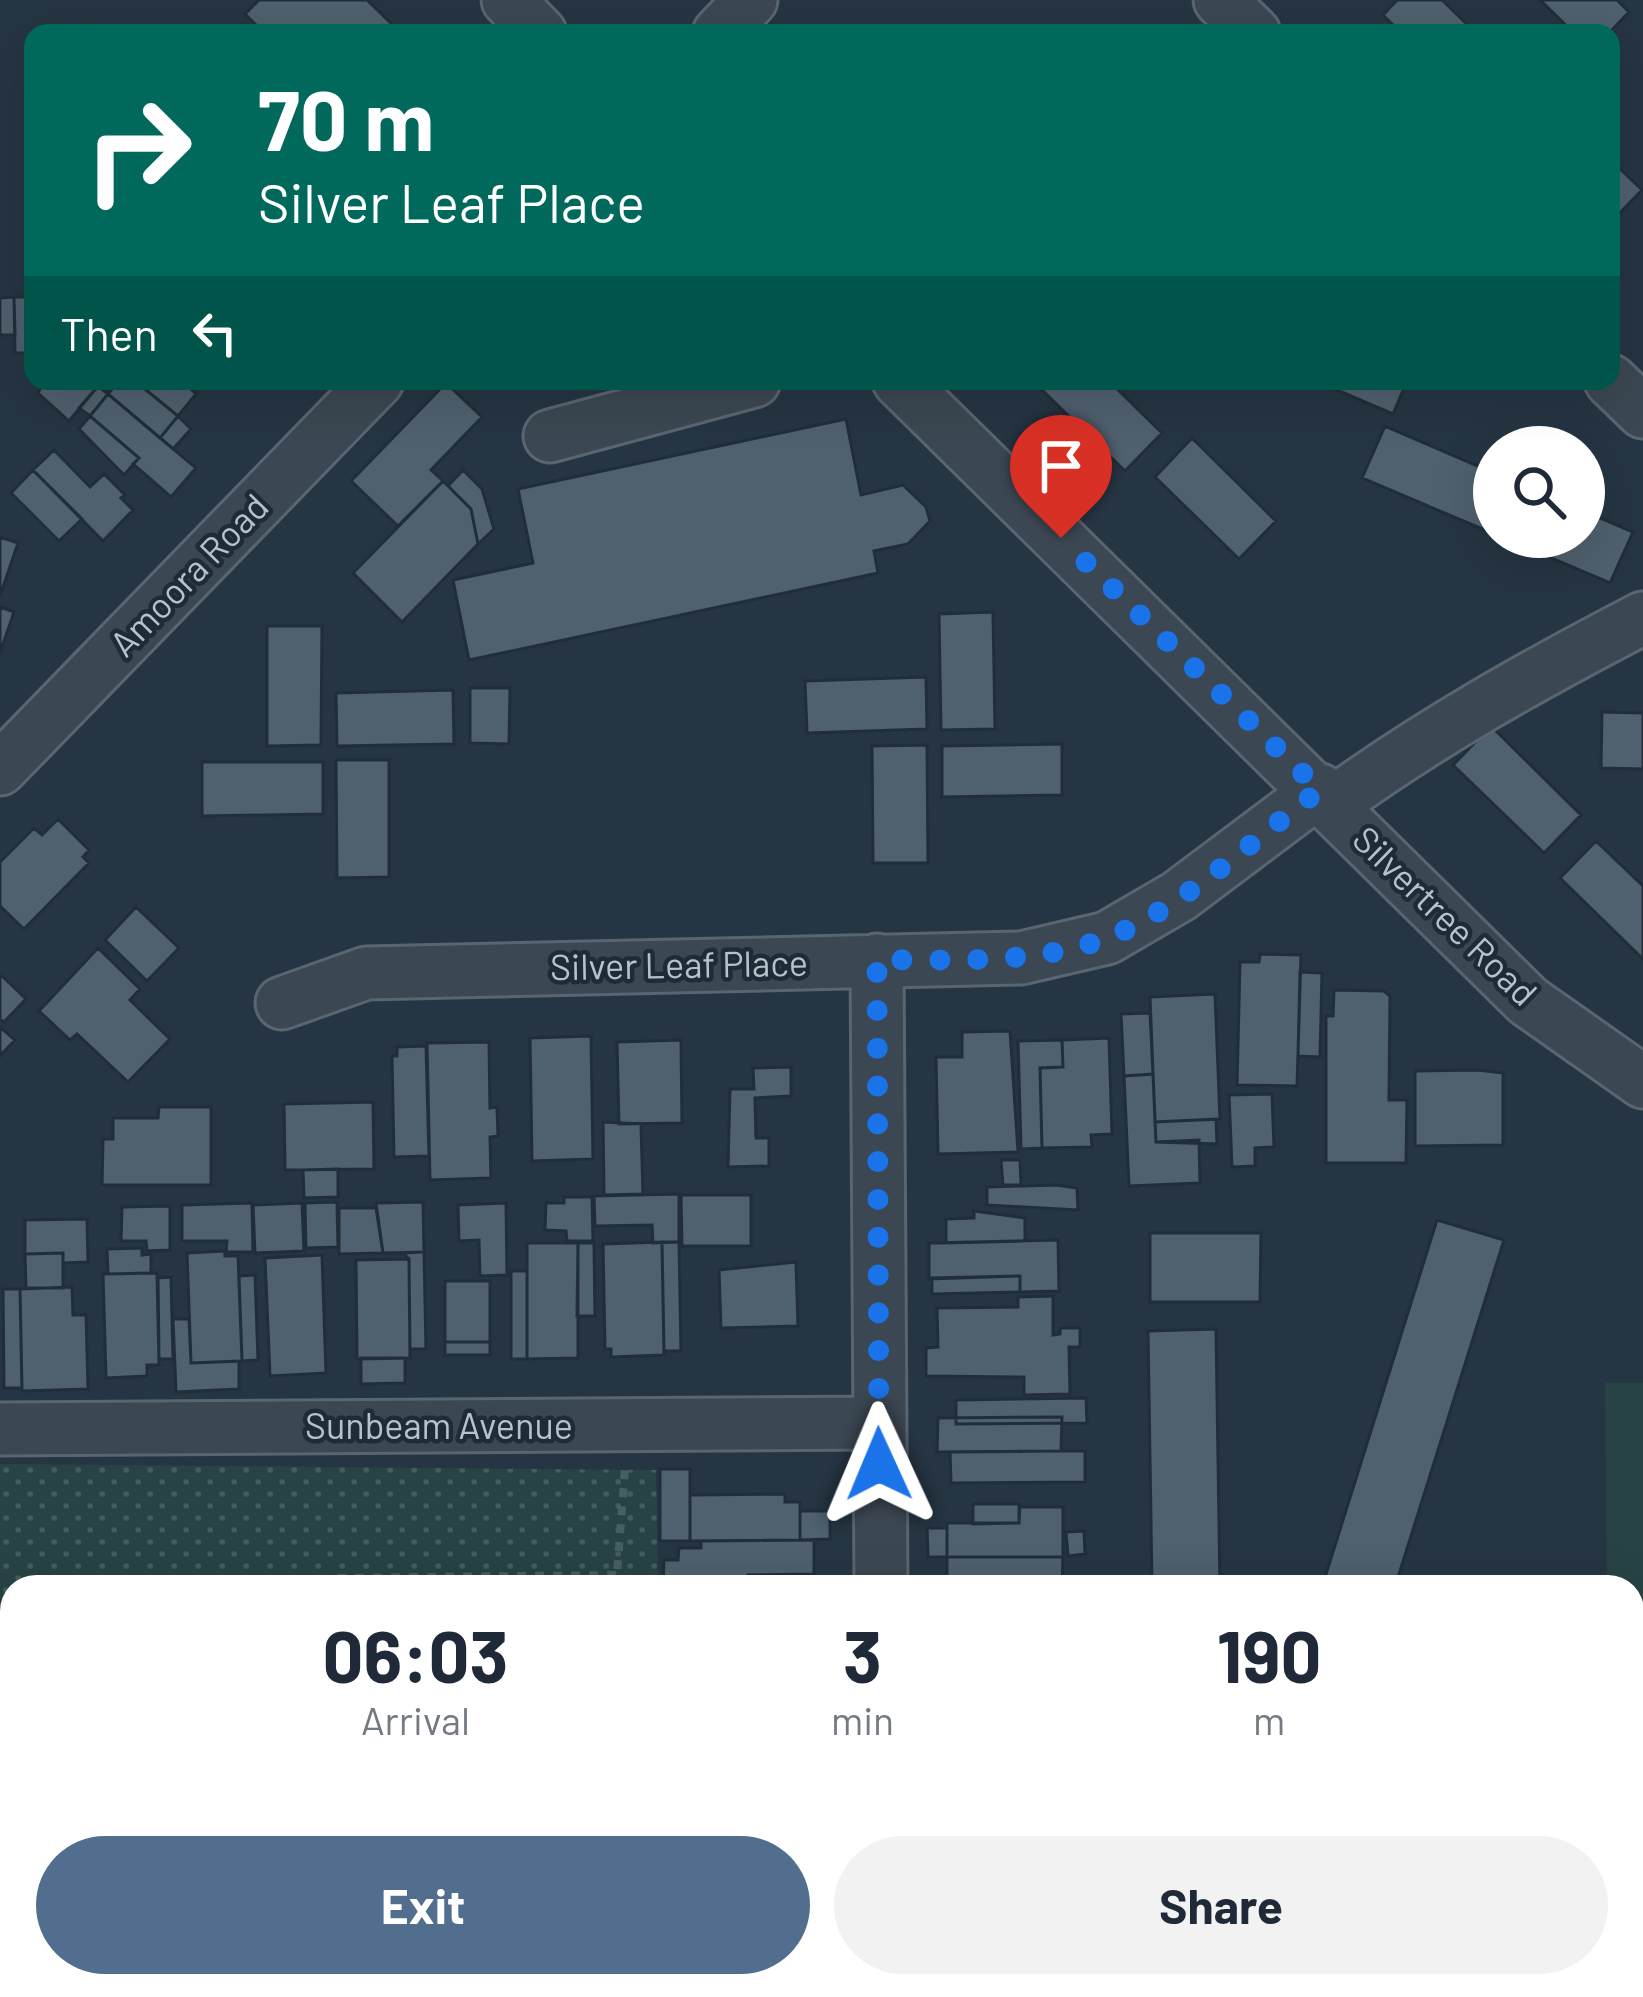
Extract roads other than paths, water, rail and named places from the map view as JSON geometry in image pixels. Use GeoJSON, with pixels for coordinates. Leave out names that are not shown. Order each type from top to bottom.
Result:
{"type":"FeatureCollection","features":[{"type":"Feature","properties":{"kind":"street"},"geometry":{"type":"LineString","coordinates":[[508,0],[531,24]]}},
{"type":"Feature","properties":{"kind":"street"},"geometry":{"type":"LineString","coordinates":[[727,24],[751,0]]}},
{"type":"Feature","properties":{"kind":"street","name":"Amoora Road"},"geometry":{"type":"LineString","coordinates":[[0,769],[368,390]]}},
{"type":"Feature","properties":{"kind":"street"},"geometry":{"type":"LineString","coordinates":[[550,436],[721,390]]}},
{"type":"Feature","properties":{"kind":"street","name":"Silvertree Road"},"geometry":{"type":"LineString","coordinates":[[908,390],[1326,797],[1409,888],[1528,1000],[1614,1066],[1643,1082]]}},
{"type":"Feature","properties":{"kind":"street"},"geometry":{"type":"LineString","coordinates":[[1620,390],[1643,412]]}},
{"type":"Feature","properties":{"kind":"street","name":"Silver Leaf Place"},"geometry":{"type":"LineString","coordinates":[[282,1003],[366,973],[1021,958],[1108,938],[1180,896],[1326,797],[1526,679],[1643,618]]}},
{"type":"Feature","properties":{"kind":"street"},"geometry":{"type":"LineString","coordinates":[[877,960],[881,1575]]}},
{"type":"Feature","properties":{"kind":"street","name":"Sunbeam Avenue"},"geometry":{"type":"LineString","coordinates":[[0,1429],[878,1423]]}}]}
